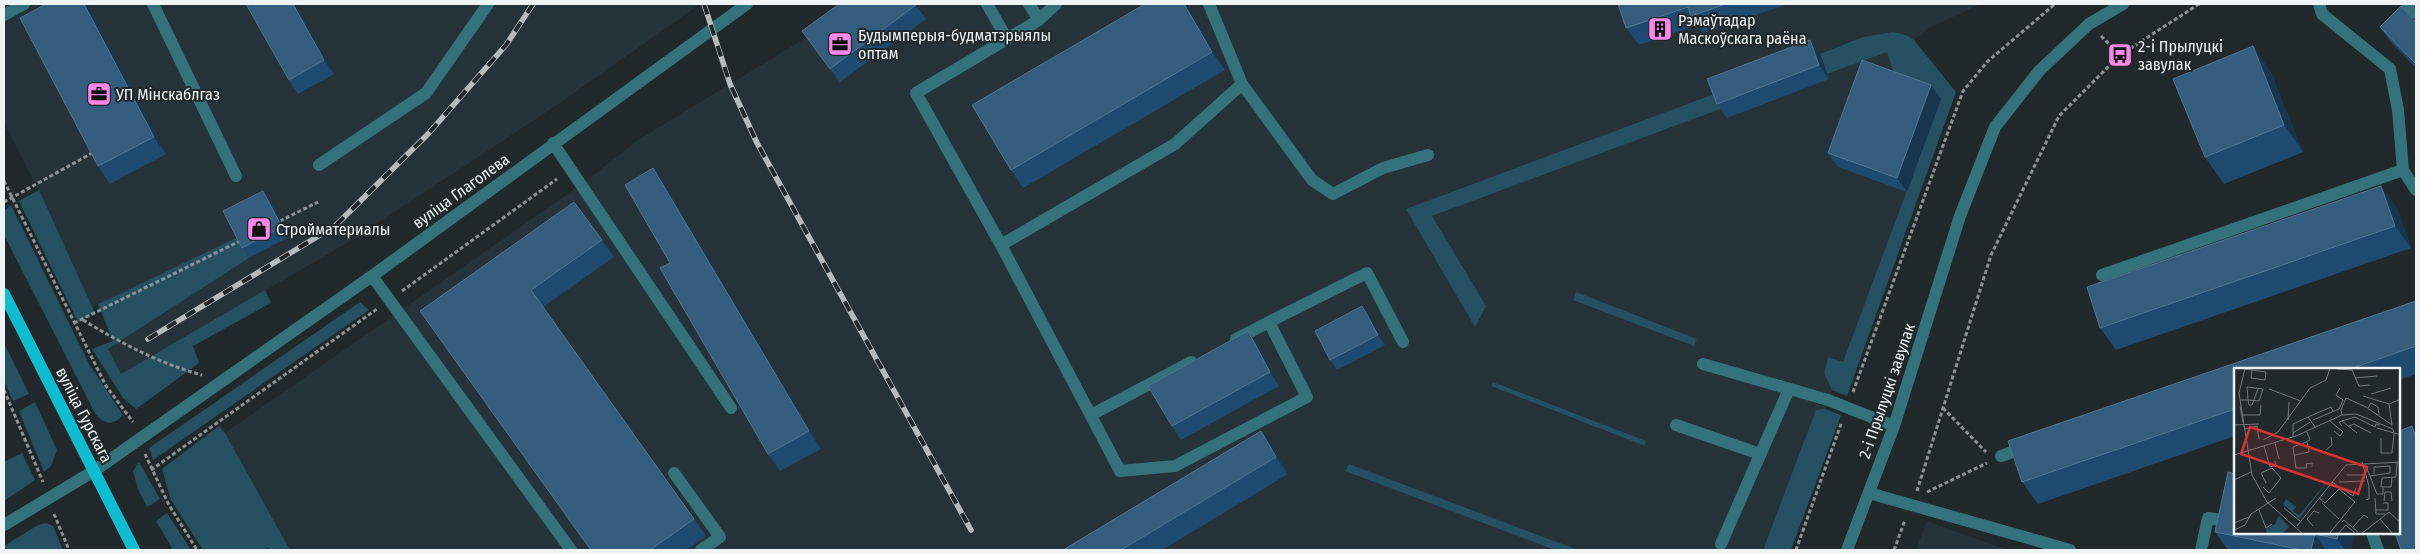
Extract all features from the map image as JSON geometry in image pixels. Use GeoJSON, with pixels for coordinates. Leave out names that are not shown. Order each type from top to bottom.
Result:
{"type":"FeatureCollection","features":[{"type":"Feature","properties":{"kind":"main road","name":"вуліца Гурскага"},"geometry":{"type":"LineString","coordinates":[[6,302],[134,550]]}},
{"type":"Feature","properties":{"kind":"street"},"geometry":{"type":"LineString","coordinates":[[4,15],[24,4]]}},
{"type":"Feature","properties":{"kind":"street"},"geometry":{"type":"LineString","coordinates":[[153,4],[236,176]]}},
{"type":"Feature","properties":{"kind":"street"},"geometry":{"type":"LineString","coordinates":[[319,165],[426,93],[488,4]]}},
{"type":"Feature","properties":{"kind":"street","name":"вуліца Глаголева"},"geometry":{"type":"LineString","coordinates":[[4,525],[94,471],[138,438],[372,276],[747,4]]}},
{"type":"Feature","properties":{"kind":"street"},"geometry":{"type":"LineString","coordinates":[[987,4],[1007,39]]}},
{"type":"Feature","properties":{"kind":"street"},"geometry":{"type":"LineString","coordinates":[[1029,4],[1039,20]]}},
{"type":"Feature","properties":{"kind":"street"},"geometry":{"type":"LineString","coordinates":[[1056,4],[1039,20],[916,93],[1001,245],[1120,471],[1175,466],[1307,397],[1269,322]]}},
{"type":"Feature","properties":{"kind":"street"},"geometry":{"type":"LineString","coordinates":[[1209,4],[1242,84],[1312,180],[1332,194],[1383,168],[1428,155]]}},
{"type":"Feature","properties":{"kind":"street","name":"2-і Прылуцкі завулак"},"geometry":{"type":"LineString","coordinates":[[1846,550],[1894,426],[1960,216],[1994,127],[2028,83],[2089,24],[2123,4]]}},
{"type":"Feature","properties":{"kind":"street"},"geometry":{"type":"LineString","coordinates":[[2319,4],[2322,14],[2390,69],[2398,110],[2403,170],[2416,190]]}},
{"type":"Feature","properties":{"kind":"street"},"geometry":{"type":"LineString","coordinates":[[2407,4],[2416,13]]}},
{"type":"Feature","properties":{"kind":"street"},"geometry":{"type":"LineString","coordinates":[[1001,245],[1175,144],[1242,84]]}},
{"type":"Feature","properties":{"kind":"street"},"geometry":{"type":"LineString","coordinates":[[554,144],[732,408]]}},
{"type":"Feature","properties":{"kind":"street"},"geometry":{"type":"LineString","coordinates":[[2102,275],[2403,170]]}},
{"type":"Feature","properties":{"kind":"street"},"geometry":{"type":"LineString","coordinates":[[1226,344],[1367,273],[1403,342]]}},
{"type":"Feature","properties":{"kind":"street"},"geometry":{"type":"LineString","coordinates":[[372,276],[571,550]]}},
{"type":"Feature","properties":{"kind":"street"},"geometry":{"type":"LineString","coordinates":[[1091,415],[1201,357]]}},
{"type":"Feature","properties":{"kind":"street"},"geometry":{"type":"LineString","coordinates":[[1703,364],[1828,400],[1894,426]]}},
{"type":"Feature","properties":{"kind":"street"},"geometry":{"type":"LineString","coordinates":[[1721,544],[1789,388]]}},
{"type":"Feature","properties":{"kind":"street"},"geometry":{"type":"LineString","coordinates":[[1676,425],[1760,454]]}},
{"type":"Feature","properties":{"kind":"street"},"geometry":{"type":"LineString","coordinates":[[1997,458],[2038,443]]}},
{"type":"Feature","properties":{"kind":"street"},"geometry":{"type":"LineString","coordinates":[[674,472],[720,537],[702,550]]}},
{"type":"Feature","properties":{"kind":"street"},"geometry":{"type":"LineString","coordinates":[[1869,493],[1912,502],[2070,550]]}},
{"type":"Feature","properties":{"kind":"street"},"geometry":{"type":"LineString","coordinates":[[2201,550],[2208,518],[2233,522]]}},
{"type":"Feature","properties":{"kind":"street"},"geometry":{"type":"LineString","coordinates":[[2372,534],[2378,550]]}},
{"type":"Feature","properties":{"kind":"path"},"geometry":{"type":"LineString","coordinates":[[1796,550],[1963,91],[1988,61],[2055,4]]}},
{"type":"Feature","properties":{"kind":"path"},"geometry":{"type":"LineString","coordinates":[[1894,550],[1912,502],[1992,255],[2059,116],[2120,55],[2199,4]]}},
{"type":"Feature","properties":{"kind":"path"},"geometry":{"type":"LineString","coordinates":[[2089,24],[2120,55]]}},
{"type":"Feature","properties":{"kind":"path"},"geometry":{"type":"LineString","coordinates":[[4,202],[94,152]]}},
{"type":"Feature","properties":{"kind":"path"},"geometry":{"type":"LineString","coordinates":[[151,470],[571,169]]}},
{"type":"Feature","properties":{"kind":"path"},"geometry":{"type":"LineString","coordinates":[[4,181],[106,386],[133,421],[151,470],[169,505],[197,550]]}},
{"type":"Feature","properties":{"kind":"path"},"geometry":{"type":"LineString","coordinates":[[280,221],[318,202]]}},
{"type":"Feature","properties":{"kind":"path"},"geometry":{"type":"LineString","coordinates":[[74,323],[240,241]]}},
{"type":"Feature","properties":{"kind":"path"},"geometry":{"type":"LineString","coordinates":[[83,319],[130,348],[177,368],[221,380]]}},
{"type":"Feature","properties":{"kind":"path"},"geometry":{"type":"LineString","coordinates":[[4,390],[69,550]]}},
{"type":"Feature","properties":{"kind":"path"},"geometry":{"type":"LineString","coordinates":[[1912,502],[1997,458],[1943,408]]}},
{"type":"Feature","properties":{"kind":"shaded area"},"geometry":{"type":"Polygon","coordinates":[[[4,4],[700,4],[557,105],[352,240],[121,375],[107,349],[249,258],[289,237],[238,237],[92,307],[35,183],[4,123],[4,4]]]}},
{"type":"Feature","properties":{"kind":"shaded area"},"geometry":{"type":"Polygon","coordinates":[[[861,4],[914,4],[916,6],[920,4],[1981,4],[1929,28],[1914,40],[1924,55],[1907,192],[1773,550],[290,550],[225,433],[582,184],[638,140],[861,4]]]}},
{"type":"Feature","properties":{"kind":"shaded area"},"geometry":{"type":"Polygon","coordinates":[[[1893,32],[1906,35],[1914,40],[1956,92],[1847,396],[1832,390],[1824,373],[1828,357],[1843,362],[1941,99],[1897,83],[1887,52],[1827,74],[1820,54],[1863,37],[1893,32]]]}},
{"type":"Feature","properties":{"kind":"shaded area"},"geometry":{"type":"Polygon","coordinates":[[[1717,93],[1723,108],[1432,216],[1486,306],[1475,327],[1406,209],[1717,93]]]}},
{"type":"Feature","properties":{"kind":"shaded area"},"geometry":{"type":"Polygon","coordinates":[[[39,190],[95,313],[78,322],[19,201],[39,190]]]}},
{"type":"Feature","properties":{"kind":"shaded area"},"geometry":{"type":"Polygon","coordinates":[[[11,205],[89,364],[123,415],[115,421],[105,422],[95,413],[4,235],[4,211],[11,205]]]}},
{"type":"Feature","properties":{"kind":"shaded area"},"geometry":{"type":"Polygon","coordinates":[[[238,237],[249,258],[108,349],[121,374],[265,290],[271,303],[193,346],[199,363],[136,409],[123,398],[92,349],[113,341],[98,304],[238,237]]]}},
{"type":"Feature","properties":{"kind":"shaded area"},"geometry":{"type":"Polygon","coordinates":[[[1576,292],[1697,339],[1694,346],[1573,300],[1576,292]]]}},
{"type":"Feature","properties":{"kind":"shaded area"},"geometry":{"type":"Polygon","coordinates":[[[360,302],[369,310],[153,460],[149,448],[360,302]]]}},
{"type":"Feature","properties":{"kind":"shaded area"},"geometry":{"type":"Polygon","coordinates":[[[4,343],[29,394],[13,401],[4,381],[4,343]]]}},
{"type":"Feature","properties":{"kind":"shaded area"},"geometry":{"type":"Polygon","coordinates":[[[1493,382],[1646,441],[1645,446],[1491,386],[1493,382]]]}},
{"type":"Feature","properties":{"kind":"shaded area"},"geometry":{"type":"Polygon","coordinates":[[[35,402],[57,450],[51,466],[44,472],[19,411],[35,402]]]}},
{"type":"Feature","properties":{"kind":"shaded area"},"geometry":{"type":"Polygon","coordinates":[[[1825,409],[1841,415],[1791,550],[1763,550],[1816,410],[1825,409]]]}},
{"type":"Feature","properties":{"kind":"shaded area"},"geometry":{"type":"Polygon","coordinates":[[[219,426],[225,433],[290,550],[270,550],[268,548],[263,550],[203,550],[171,500],[162,469],[219,426]]]}},
{"type":"Feature","properties":{"kind":"shaded area"},"geometry":{"type":"Polygon","coordinates":[[[22,453],[35,480],[4,501],[4,462],[22,453]]]}},
{"type":"Feature","properties":{"kind":"shaded area"},"geometry":{"type":"Polygon","coordinates":[[[139,462],[160,499],[147,507],[138,489],[133,471],[139,462]]]}},
{"type":"Feature","properties":{"kind":"shaded area"},"geometry":{"type":"Polygon","coordinates":[[[1349,464],[1578,550],[1555,550],[1345,471],[1349,464]]]}},
{"type":"Feature","properties":{"kind":"shaded area"},"geometry":{"type":"Polygon","coordinates":[[[167,513],[191,550],[173,550],[156,521],[167,513]]]}},
{"type":"Feature","properties":{"kind":"shaded area"},"geometry":{"type":"Polygon","coordinates":[[[1927,521],[1993,545],[2010,550],[1916,550],[1927,521]]]}},
{"type":"Feature","properties":{"kind":"shaded area"},"geometry":{"type":"Polygon","coordinates":[[[46,523],[53,526],[63,550],[4,550],[4,546],[38,525],[46,523]]]}},
{"type":"Feature","properties":{"kind":"building","name":"УП Мінскаблгаз"},"geometry":{"type":"Polygon","coordinates":[[[46,4],[84,4],[154,137],[98,166],[20,18],[46,4]]]}},
{"type":"Feature","properties":{"kind":"building"},"geometry":{"type":"Polygon","coordinates":[[[246,4],[293,4],[324,60],[289,80],[246,4]]]}},
{"type":"Feature","properties":{"kind":"building"},"geometry":{"type":"Polygon","coordinates":[[[839,4],[916,5],[830,69],[802,31],[839,4]]]}},
{"type":"Feature","properties":{"kind":"building"},"geometry":{"type":"Polygon","coordinates":[[[1145,4],[1184,4],[1212,52],[1011,170],[972,105],[1145,4]]]}},
{"type":"Feature","properties":{"kind":"building"},"geometry":{"type":"Polygon","coordinates":[[[1618,4],[1726,4],[1691,16],[1688,7],[1626,28],[1618,4]]]}},
{"type":"Feature","properties":{"kind":"building"},"geometry":{"type":"Polygon","coordinates":[[[2401,6],[2416,22],[2416,64],[2380,27],[2401,6]]]}},
{"type":"Feature","properties":{"kind":"building"},"geometry":{"type":"Polygon","coordinates":[[[1810,40],[1819,65],[1717,104],[1707,79],[1810,40]]]}},
{"type":"Feature","properties":{"kind":"building"},"geometry":{"type":"Polygon","coordinates":[[[2253,46],[2284,125],[2205,157],[2173,79],[2253,46]]]}},
{"type":"Feature","properties":{"kind":"building"},"geometry":{"type":"Polygon","coordinates":[[[1862,60],[1931,85],[1897,178],[1828,153],[1862,60]]]}},
{"type":"Feature","properties":{"kind":"building"},"geometry":{"type":"Polygon","coordinates":[[[653,168],[809,431],[768,454],[660,268],[670,263],[625,185],[653,168]]]}},
{"type":"Feature","properties":{"kind":"building"},"geometry":{"type":"Polygon","coordinates":[[[2381,186],[2395,226],[2100,328],[2087,287],[2381,186]]]}},
{"type":"Feature","properties":{"kind":"building","name":"Стройматериалы"},"geometry":{"type":"Polygon","coordinates":[[[263,191],[282,227],[242,248],[223,211],[263,191]]]}},
{"type":"Feature","properties":{"kind":"building"},"geometry":{"type":"Polygon","coordinates":[[[574,202],[602,240],[531,290],[694,519],[650,550],[591,550],[420,311],[574,202]]]}},
{"type":"Feature","properties":{"kind":"building"},"geometry":{"type":"Polygon","coordinates":[[[2416,301],[2416,346],[2353,368],[2234,368],[2234,409],[2022,482],[2008,441],[2416,301]]]}},
{"type":"Feature","properties":{"kind":"building"},"geometry":{"type":"Polygon","coordinates":[[[1362,306],[1378,335],[1330,360],[1315,331],[1362,306]]]}},
{"type":"Feature","properties":{"kind":"building"},"geometry":{"type":"Polygon","coordinates":[[[1248,331],[1270,372],[1172,426],[1148,386],[1248,331]]]}},
{"type":"Feature","properties":{"kind":"building"},"geometry":{"type":"Polygon","coordinates":[[[2412,426],[2416,438],[2416,550],[2401,550],[2395,534],[2400,534],[2400,431],[2412,426]]]}},
{"type":"Feature","properties":{"kind":"building"},"geometry":{"type":"Polygon","coordinates":[[[1261,431],[1276,457],[1121,550],[1063,550],[1261,431]]]}},
{"type":"Feature","properties":{"kind":"building"},"geometry":{"type":"Polygon","coordinates":[[[2228,472],[2234,474],[2234,534],[2315,534],[2311,550],[2302,550],[2215,532],[2228,472]]]}},
{"type":"Feature","properties":{"kind":"building"},"geometry":{"type":"Polygon","coordinates":[[[2315,534],[2339,534],[2337,539],[2315,534]]]}},
{"type":"Feature","properties":{"kind":"railway"},"geometry":{"type":"LineString","coordinates":[[148,339],[335,226],[428,134],[506,45],[533,4]]}},
{"type":"Feature","properties":{"kind":"railway"},"geometry":{"type":"LineString","coordinates":[[704,4],[730,84],[757,143],[971,530]]}},
{"type":"Feature","properties":{"kind":"place","name":"Рэмаўтадар Маскоўскага раёна"},"geometry":{"type":"Point","coordinates":[1660,29]}},
{"type":"Feature","properties":{"kind":"place","name":"Будымперыя-будматэрыялы оптам"},"geometry":{"type":"Point","coordinates":[840,44]}},
{"type":"Feature","properties":{"kind":"place","name":"2-і Прылуцкі завулак"},"geometry":{"type":"Point","coordinates":[2120,55]}},
{"type":"Feature","properties":{"kind":"place","name":"УП Мінскаблгаз"},"geometry":{"type":"Point","coordinates":[99,94]}},
{"type":"Feature","properties":{"kind":"place","name":"Стройматериалы"},"geometry":{"type":"Point","coordinates":[259,229]}}]}
